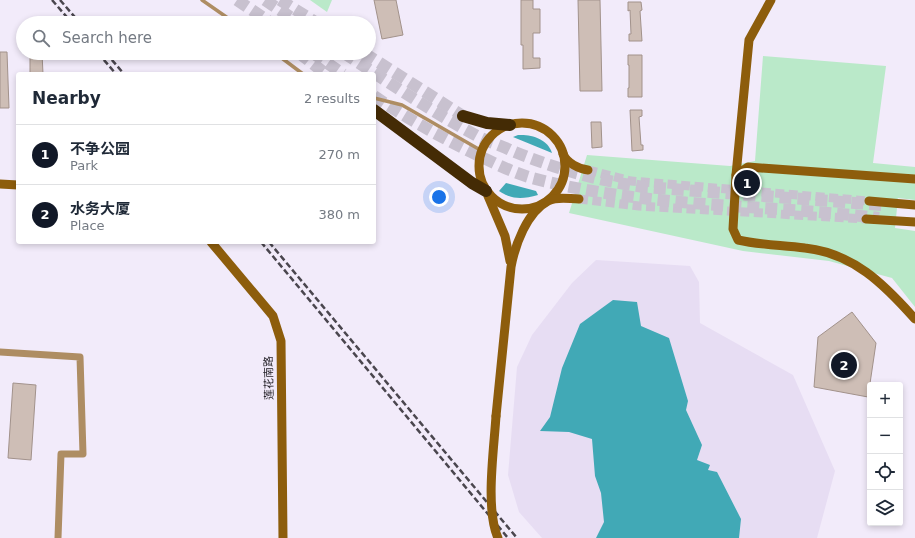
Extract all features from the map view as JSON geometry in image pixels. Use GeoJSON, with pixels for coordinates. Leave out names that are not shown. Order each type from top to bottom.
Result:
{"type":"FeatureCollection","features":[{"type":"Feature","properties":{"kind":"highway"},"geometry":{"type":"LineString","coordinates":[[376,111],[486,191]]}},
{"type":"Feature","properties":{"kind":"highway"},"geometry":{"type":"LineString","coordinates":[[463,116],[487,123],[510,125]]}},
{"type":"Feature","properties":{"kind":"street"},"geometry":{"type":"LineString","coordinates":[[771,0],[748,40],[733,201],[733,229],[738,240],[755,244],[806,248],[835,254],[866,271],[915,318]]}},
{"type":"Feature","properties":{"kind":"street"},"geometry":{"type":"LineString","coordinates":[[511,267],[504,236],[480,179],[478,168],[482,152],[487,141],[498,130],[510,125],[522,123],[539,127],[551,135],[565,157],[577,167],[588,170]]}},
{"type":"Feature","properties":{"kind":"street"},"geometry":{"type":"LineString","coordinates":[[498,538],[494,529],[491,490],[496,416],[512,257],[520,235],[530,218],[558,190],[565,166],[563,152]]}},
{"type":"Feature","properties":{"kind":"street"},"geometry":{"type":"LineString","coordinates":[[736,175],[748,167],[915,178]]}},
{"type":"Feature","properties":{"kind":"street"},"geometry":{"type":"LineString","coordinates":[[0,184],[16,185]]}},
{"type":"Feature","properties":{"kind":"street"},"geometry":{"type":"LineString","coordinates":[[486,191],[497,202],[510,208],[529,209],[548,201],[565,198],[579,199]]}},
{"type":"Feature","properties":{"kind":"street"},"geometry":{"type":"LineString","coordinates":[[869,201],[915,205]]}},
{"type":"Feature","properties":{"kind":"street"},"geometry":{"type":"LineString","coordinates":[[866,219],[915,222]]}},
{"type":"Feature","properties":{"kind":"street","name":"莲花南路"},"geometry":{"type":"LineString","coordinates":[[213,244],[274,316],[281,342],[283,538]]}},
{"type":"Feature","properties":{"kind":"street"},"geometry":{"type":"LineString","coordinates":[[0,352],[80,357],[83,454],[60,454],[58,538]]}},
{"type":"Feature","properties":{"kind":"lane"},"geometry":{"type":"LineString","coordinates":[[202,0],[225,16]]}},
{"type":"Feature","properties":{"kind":"lane"},"geometry":{"type":"LineString","coordinates":[[284,60],[300,72]]}},
{"type":"Feature","properties":{"kind":"lane"},"geometry":{"type":"LineString","coordinates":[[376,98],[402,105],[482,152]]}},
{"type":"Feature","properties":{"kind":"shaded area"},"geometry":{"type":"Polygon","coordinates":[[[596,260],[690,266],[699,282],[700,323],[793,375],[835,471],[817,538],[542,538],[519,512],[508,475],[517,367],[532,335],[572,283],[596,260]]]}},
{"type":"Feature","properties":{"kind":"green space"},"geometry":{"type":"Polygon","coordinates":[[[310,0],[332,0],[327,12],[310,0]]]}},
{"type":"Feature","properties":{"kind":"green space"},"geometry":{"type":"Polygon","coordinates":[[[763,56],[886,66],[873,163],[915,167],[915,200],[898,198],[895,228],[915,231],[915,307],[892,278],[829,261],[743,251],[569,213],[587,155],[730,166],[755,161],[763,56]]]}},
{"type":"Feature","properties":{"kind":"water"},"geometry":{"type":"Polygon","coordinates":[[[518,135],[528,135],[538,138],[547,144],[552,153],[513,137],[518,135]]]}},
{"type":"Feature","properties":{"kind":"water"},"geometry":{"type":"Polygon","coordinates":[[[506,183],[536,191],[538,195],[522,198],[508,196],[499,191],[506,183]]]}},
{"type":"Feature","properties":{"kind":"water"},"geometry":{"type":"Polygon","coordinates":[[[613,300],[637,302],[641,326],[669,338],[688,401],[686,410],[702,445],[697,460],[710,465],[708,470],[717,472],[741,519],[739,538],[596,538],[604,522],[601,493],[595,476],[592,439],[569,432],[540,431],[550,417],[562,368],[580,324],[613,300]]]}},
{"type":"Feature","properties":{"kind":"building"},"geometry":{"type":"Polygon","coordinates":[[[374,0],[396,0],[403,35],[382,39],[374,0]]]}},
{"type":"Feature","properties":{"kind":"building"},"geometry":{"type":"Polygon","coordinates":[[[521,0],[533,0],[533,9],[540,9],[540,33],[533,33],[533,58],[540,58],[540,68],[523,69],[523,45],[521,45],[521,0]]]}},
{"type":"Feature","properties":{"kind":"building"},"geometry":{"type":"Polygon","coordinates":[[[578,0],[600,0],[602,91],[580,91],[578,0]]]}},
{"type":"Feature","properties":{"kind":"building"},"geometry":{"type":"Polygon","coordinates":[[[628,2],[641,2],[642,10],[640,11],[642,41],[629,41],[629,34],[631,34],[630,10],[628,11],[628,2]]]}},
{"type":"Feature","properties":{"kind":"building"},"geometry":{"type":"Polygon","coordinates":[[[0,52],[7,52],[9,108],[0,108],[0,52]]]}},
{"type":"Feature","properties":{"kind":"building"},"geometry":{"type":"Polygon","coordinates":[[[628,55],[642,55],[642,97],[628,97],[628,55]]]}},
{"type":"Feature","properties":{"kind":"building"},"geometry":{"type":"Polygon","coordinates":[[[30,60],[42,60],[43,72],[30,72],[30,60]]]}},
{"type":"Feature","properties":{"kind":"building"},"geometry":{"type":"Polygon","coordinates":[[[630,110],[642,110],[642,116],[639,117],[641,145],[643,145],[643,150],[632,151],[630,110]]]}},
{"type":"Feature","properties":{"kind":"building"},"geometry":{"type":"Polygon","coordinates":[[[591,122],[601,122],[602,147],[592,148],[591,122]]]}},
{"type":"Feature","properties":{"kind":"building"},"geometry":{"type":"Polygon","coordinates":[[[852,312],[876,343],[870,382],[867,382],[867,397],[814,387],[818,337],[852,312]]]}},
{"type":"Feature","properties":{"kind":"building"},"geometry":{"type":"Polygon","coordinates":[[[13,383],[36,385],[31,460],[8,458],[13,383]]]}},
{"type":"Feature","properties":{"kind":"tunnel"},"geometry":{"type":"LineString","coordinates":[[237,0],[261,16]]}},
{"type":"Feature","properties":{"kind":"tunnel"},"geometry":{"type":"LineString","coordinates":[[265,0],[289,16]]}},
{"type":"Feature","properties":{"kind":"tunnel"},"geometry":{"type":"LineString","coordinates":[[280,0],[306,16]]}},
{"type":"Feature","properties":{"kind":"tunnel"},"geometry":{"type":"LineString","coordinates":[[308,60],[323,72]]}},
{"type":"Feature","properties":{"kind":"tunnel"},"geometry":{"type":"LineString","coordinates":[[323,60],[340,72]]}},
{"type":"Feature","properties":{"kind":"tunnel"},"geometry":{"type":"LineString","coordinates":[[355,60],[373,72]]}},
{"type":"Feature","properties":{"kind":"tunnel"},"geometry":{"type":"LineString","coordinates":[[375,60],[463,116]]}},
{"type":"Feature","properties":{"kind":"tunnel"},"geometry":{"type":"LineString","coordinates":[[376,74],[427,107],[479,137],[526,157],[576,173],[645,187],[882,205]]}},
{"type":"Feature","properties":{"kind":"tunnel"},"geometry":{"type":"LineString","coordinates":[[376,97],[458,146],[516,173],[532,178],[575,188],[661,200],[835,213],[879,218]]}},
{"type":"Feature","properties":{"kind":"tunnel"},"geometry":{"type":"LineString","coordinates":[[588,170],[631,181],[869,201]]}},
{"type":"Feature","properties":{"kind":"tunnel"},"geometry":{"type":"LineString","coordinates":[[579,199],[639,206],[866,219]]}},
{"type":"Feature","properties":{"kind":"railway"},"geometry":{"type":"LineString","coordinates":[[52,0],[66,16]]}},
{"type":"Feature","properties":{"kind":"railway"},"geometry":{"type":"LineString","coordinates":[[60,0],[74,16]]}},
{"type":"Feature","properties":{"kind":"railway"},"geometry":{"type":"LineString","coordinates":[[104,60],[114,72]]}},
{"type":"Feature","properties":{"kind":"railway"},"geometry":{"type":"LineString","coordinates":[[112,60],[122,72]]}},
{"type":"Feature","properties":{"kind":"railway"},"geometry":{"type":"LineString","coordinates":[[263,244],[508,538]]}},
{"type":"Feature","properties":{"kind":"railway"},"geometry":{"type":"LineString","coordinates":[[271,244],[517,538]]}},
{"type":"Feature","properties":{"kind":"place","name":"不争公园"},"geometry":{"type":"Point","coordinates":[747,183]}},
{"type":"Feature","properties":{"kind":"place","name":"水务大厦"},"geometry":{"type":"Point","coordinates":[844,365]}}]}
